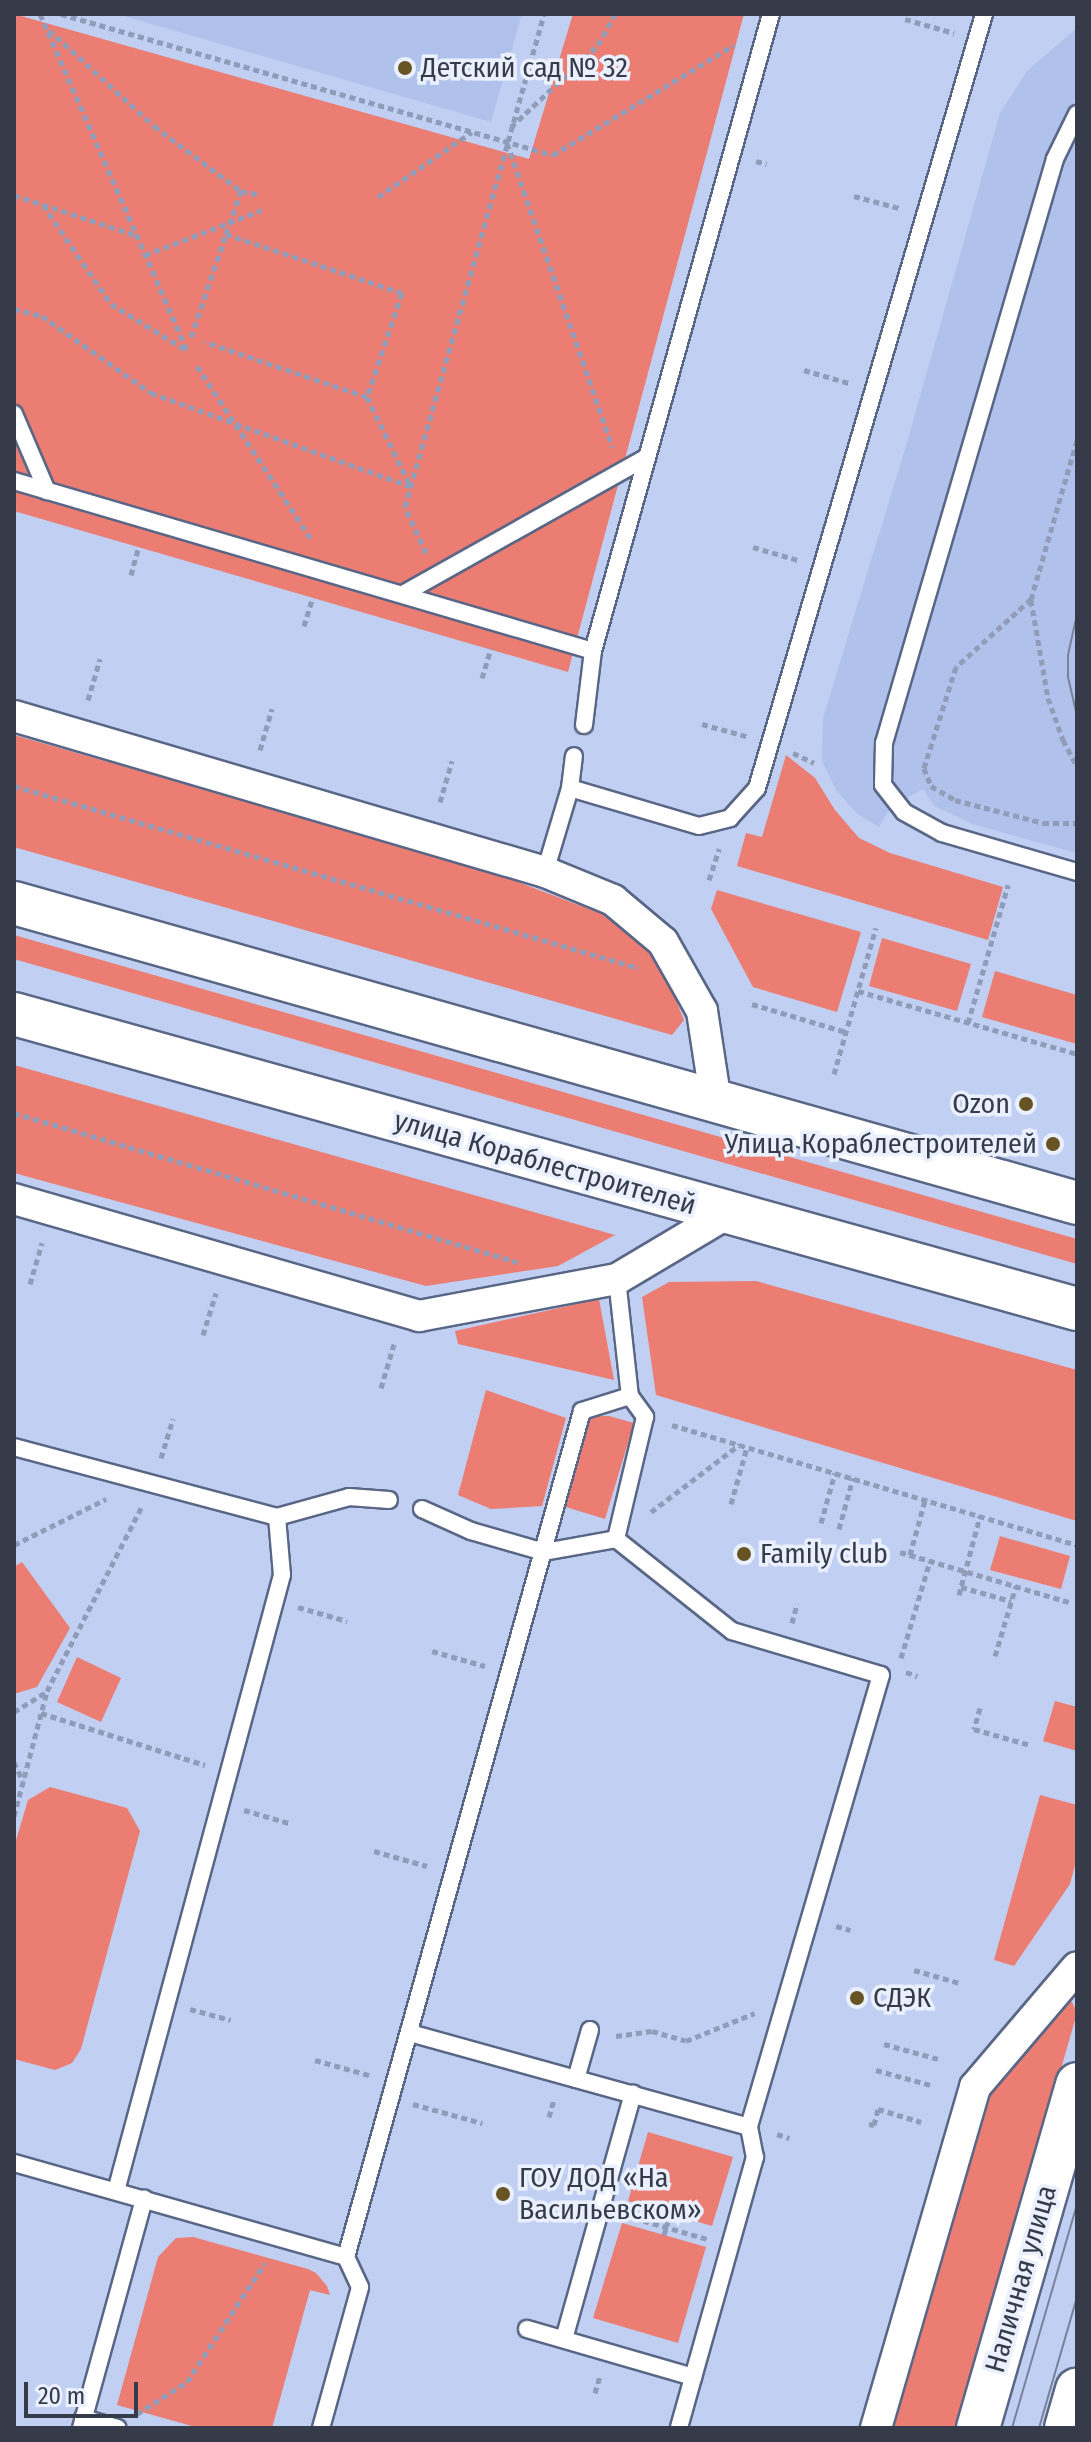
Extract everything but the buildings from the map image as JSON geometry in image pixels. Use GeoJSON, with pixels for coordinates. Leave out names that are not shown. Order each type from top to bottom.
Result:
{"type":"FeatureCollection","features":[{"type":"Feature","properties":{"kind":"main road"},"geometry":{"type":"LineString","coordinates":[[14,903],[1077,1203]]}},
{"type":"Feature","properties":{"kind":"main road","name":"улица Кораблестроителей"},"geometry":{"type":"LineString","coordinates":[[14,1014],[1077,1309]]}},
{"type":"Feature","properties":{"kind":"main road","name":"Наличная улица"},"geometry":{"type":"LineString","coordinates":[[978,2428],[1077,2084]]}},
{"type":"Feature","properties":{"kind":"main road"},"geometry":{"type":"LineString","coordinates":[[1066,2428],[1077,2390]]}},
{"type":"Feature","properties":{"kind":"street"},"geometry":{"type":"LineString","coordinates":[[14,716],[545,872],[613,900],[663,942],[702,1011],[716,1102]]}},
{"type":"Feature","properties":{"kind":"street"},"geometry":{"type":"LineString","coordinates":[[14,1199],[419,1316],[617,1279],[726,1214]]}},
{"type":"Feature","properties":{"kind":"street"},"geometry":{"type":"LineString","coordinates":[[876,2428],[975,2087],[1077,1967]]}},
{"type":"Feature","properties":{"kind":"lane"},"geometry":{"type":"LineString","coordinates":[[570,788],[699,826],[730,818],[757,788],[984,14]]}},
{"type":"Feature","properties":{"kind":"lane"},"geometry":{"type":"LineString","coordinates":[[584,725],[593,651],[770,19]]}},
{"type":"Feature","properties":{"kind":"lane"},"geometry":{"type":"LineString","coordinates":[[1077,114],[1055,159],[884,743],[883,785],[904,812],[942,833],[1077,872]]}},
{"type":"Feature","properties":{"kind":"lane"},"geometry":{"type":"LineString","coordinates":[[14,414],[47,491]]}},
{"type":"Feature","properties":{"kind":"lane"},"geometry":{"type":"LineString","coordinates":[[403,594],[647,457]]}},
{"type":"Feature","properties":{"kind":"lane"},"geometry":{"type":"LineString","coordinates":[[14,481],[593,651]]}},
{"type":"Feature","properties":{"kind":"lane"},"geometry":{"type":"LineString","coordinates":[[545,872],[570,788],[574,756]]}},
{"type":"Feature","properties":{"kind":"lane"},"geometry":{"type":"LineString","coordinates":[[616,1539],[645,1417],[630,1396],[617,1279]]}},
{"type":"Feature","properties":{"kind":"lane"},"geometry":{"type":"LineString","coordinates":[[321,2428],[360,2287],[346,2257],[582,1411],[630,1396]]}},
{"type":"Feature","properties":{"kind":"lane"},"geometry":{"type":"LineString","coordinates":[[14,1447],[277,1517],[349,1497],[389,1500]]}},
{"type":"Feature","properties":{"kind":"lane"},"geometry":{"type":"LineString","coordinates":[[422,1509],[471,1531],[544,1552],[616,1539],[732,1631],[881,1675],[749,2127],[755,2157],[679,2428]]}},
{"type":"Feature","properties":{"kind":"lane"},"geometry":{"type":"LineString","coordinates":[[116,2191],[282,1575],[277,1517]]}},
{"type":"Feature","properties":{"kind":"lane"},"geometry":{"type":"LineString","coordinates":[[410,2033],[749,2127]]}},
{"type":"Feature","properties":{"kind":"lane"},"geometry":{"type":"LineString","coordinates":[[576,2079],[589,2035]]}},
{"type":"Feature","properties":{"kind":"lane"},"geometry":{"type":"LineString","coordinates":[[564,2339],[633,2094]]}},
{"type":"Feature","properties":{"kind":"lane"},"geometry":{"type":"LineString","coordinates":[[14,2163],[346,2257]]}},
{"type":"Feature","properties":{"kind":"lane"},"geometry":{"type":"LineString","coordinates":[[118,2428],[82,2423],[144,2199]]}},
{"type":"Feature","properties":{"kind":"lane"},"geometry":{"type":"LineString","coordinates":[[527,2329],[693,2377]]}},
{"type":"Feature","properties":{"kind":"path"},"geometry":{"type":"LineString","coordinates":[[40,14],[187,350],[111,304],[43,205]]}},
{"type":"Feature","properties":{"kind":"path"},"geometry":{"type":"LineString","coordinates":[[61,14],[553,155],[770,19]]}},
{"type":"Feature","properties":{"kind":"path"},"geometry":{"type":"LineString","coordinates":[[436,576],[405,507],[544,14]]}},
{"type":"Feature","properties":{"kind":"path"},"geometry":{"type":"LineString","coordinates":[[511,127],[598,45],[615,14]]}},
{"type":"Feature","properties":{"kind":"path"},"geometry":{"type":"LineString","coordinates":[[905,19],[976,40]]}},
{"type":"Feature","properties":{"kind":"path"},"geometry":{"type":"LineString","coordinates":[[46,28],[154,126],[241,191],[261,195]]}},
{"type":"Feature","properties":{"kind":"path"},"geometry":{"type":"LineString","coordinates":[[378,197],[472,132]]}},
{"type":"Feature","properties":{"kind":"path"},"geometry":{"type":"LineString","coordinates":[[506,142],[620,472]]}},
{"type":"Feature","properties":{"kind":"path"},"geometry":{"type":"LineString","coordinates":[[191,337],[241,191]]}},
{"type":"Feature","properties":{"kind":"path"},"geometry":{"type":"LineString","coordinates":[[14,195],[136,235]]}},
{"type":"Feature","properties":{"kind":"path"},"geometry":{"type":"LineString","coordinates":[[854,196],[924,216]]}},
{"type":"Feature","properties":{"kind":"path"},"geometry":{"type":"LineString","coordinates":[[145,255],[262,210]]}},
{"type":"Feature","properties":{"kind":"path"},"geometry":{"type":"LineString","coordinates":[[226,234],[402,293],[367,397],[410,486]]}},
{"type":"Feature","properties":{"kind":"path"},"geometry":{"type":"LineString","coordinates":[[14,309],[42,316],[151,393],[410,486]]}},
{"type":"Feature","properties":{"kind":"path"},"geometry":{"type":"LineString","coordinates":[[205,342],[367,397]]}},
{"type":"Feature","properties":{"kind":"path"},"geometry":{"type":"LineString","coordinates":[[197,366],[333,574]]}},
{"type":"Feature","properties":{"kind":"path"},"geometry":{"type":"LineString","coordinates":[[804,370],[873,390]]}},
{"type":"Feature","properties":{"kind":"path"},"geometry":{"type":"LineString","coordinates":[[1077,440],[1031,599],[1048,698],[1077,766]]}},
{"type":"Feature","properties":{"kind":"path"},"geometry":{"type":"LineString","coordinates":[[753,547],[822,566]]}},
{"type":"Feature","properties":{"kind":"path"},"geometry":{"type":"LineString","coordinates":[[1031,599],[956,667],[924,768],[931,786],[955,800],[1043,823],[1077,823]]}},
{"type":"Feature","properties":{"kind":"path"},"geometry":{"type":"LineString","coordinates":[[88,700],[100,659]]}},
{"type":"Feature","properties":{"kind":"path"},"geometry":{"type":"LineString","coordinates":[[260,750],[272,709]]}},
{"type":"Feature","properties":{"kind":"path"},"geometry":{"type":"LineString","coordinates":[[702,724],[770,743]]}},
{"type":"Feature","properties":{"kind":"path"},"geometry":{"type":"LineString","coordinates":[[440,802],[452,761]]}},
{"type":"Feature","properties":{"kind":"path"},"geometry":{"type":"LineString","coordinates":[[14,786],[655,972]]}},
{"type":"Feature","properties":{"kind":"path"},"geometry":{"type":"LineString","coordinates":[[968,1023],[1008,885]]}},
{"type":"Feature","properties":{"kind":"path"},"geometry":{"type":"LineString","coordinates":[[834,1074],[876,928]]}},
{"type":"Feature","properties":{"kind":"path"},"geometry":{"type":"LineString","coordinates":[[858,991],[1077,1054]]}},
{"type":"Feature","properties":{"kind":"path"},"geometry":{"type":"LineString","coordinates":[[752,1004],[846,1032]]}},
{"type":"Feature","properties":{"kind":"path"},"geometry":{"type":"LineString","coordinates":[[14,1113],[522,1264]]}},
{"type":"Feature","properties":{"kind":"path"},"geometry":{"type":"LineString","coordinates":[[30,1284],[43,1243]]}},
{"type":"Feature","properties":{"kind":"path"},"geometry":{"type":"LineString","coordinates":[[203,1335],[216,1293]]}},
{"type":"Feature","properties":{"kind":"path"},"geometry":{"type":"LineString","coordinates":[[381,1388],[394,1344]]}},
{"type":"Feature","properties":{"kind":"path"},"geometry":{"type":"LineString","coordinates":[[645,1417],[1077,1545]]}},
{"type":"Feature","properties":{"kind":"path"},"geometry":{"type":"LineString","coordinates":[[14,1816],[47,1691],[148,1482],[173,1419]]}},
{"type":"Feature","properties":{"kind":"path"},"geometry":{"type":"LineString","coordinates":[[616,1539],[739,1444]]}},
{"type":"Feature","properties":{"kind":"path"},"geometry":{"type":"LineString","coordinates":[[731,1504],[747,1447]]}},
{"type":"Feature","properties":{"kind":"path"},"geometry":{"type":"LineString","coordinates":[[821,1523],[835,1473]]}},
{"type":"Feature","properties":{"kind":"path"},"geometry":{"type":"LineString","coordinates":[[839,1529],[853,1478]]}},
{"type":"Feature","properties":{"kind":"path"},"geometry":{"type":"LineString","coordinates":[[14,1545],[148,1482]]}},
{"type":"Feature","properties":{"kind":"path"},"geometry":{"type":"LineString","coordinates":[[910,1555],[925,1500]]}},
{"type":"Feature","properties":{"kind":"path"},"geometry":{"type":"LineString","coordinates":[[959,1595],[980,1516]]}},
{"type":"Feature","properties":{"kind":"path"},"geometry":{"type":"LineString","coordinates":[[900,1552],[1072,1603]]}},
{"type":"Feature","properties":{"kind":"path"},"geometry":{"type":"LineString","coordinates":[[881,1675],[898,1669],[930,1561]]}},
{"type":"Feature","properties":{"kind":"path"},"geometry":{"type":"LineString","coordinates":[[995,1656],[1016,1586]]}},
{"type":"Feature","properties":{"kind":"path"},"geometry":{"type":"LineString","coordinates":[[961,1587],[1011,1601]]}},
{"type":"Feature","properties":{"kind":"path"},"geometry":{"type":"LineString","coordinates":[[275,1601],[347,1621]]}},
{"type":"Feature","properties":{"kind":"path"},"geometry":{"type":"LineString","coordinates":[[432,1651],[510,1673]]}},
{"type":"Feature","properties":{"kind":"path"},"geometry":{"type":"LineString","coordinates":[[14,1712],[47,1691]]}},
{"type":"Feature","properties":{"kind":"path"},"geometry":{"type":"LineString","coordinates":[[980,1708],[974,1729],[1030,1745]]}},
{"type":"Feature","properties":{"kind":"path"},"geometry":{"type":"LineString","coordinates":[[41,1713],[229,1773]]}},
{"type":"Feature","properties":{"kind":"path"},"geometry":{"type":"LineString","coordinates":[[14,1762],[23,1782]]}},
{"type":"Feature","properties":{"kind":"path"},"geometry":{"type":"LineString","coordinates":[[221,1803],[289,1823]]}},
{"type":"Feature","properties":{"kind":"path"},"geometry":{"type":"LineString","coordinates":[[374,1851],[455,1874]]}},
{"type":"Feature","properties":{"kind":"path"},"geometry":{"type":"LineString","coordinates":[[914,1970],[960,1983]]}},
{"type":"Feature","properties":{"kind":"path"},"geometry":{"type":"LineString","coordinates":[[167,2002],[231,2020]]}},
{"type":"Feature","properties":{"kind":"path"},"geometry":{"type":"LineString","coordinates":[[589,2035],[652,2031],[686,2041],[768,2008]]}},
{"type":"Feature","properties":{"kind":"path"},"geometry":{"type":"LineString","coordinates":[[884,2044],[938,2059]]}},
{"type":"Feature","properties":{"kind":"path"},"geometry":{"type":"LineString","coordinates":[[315,2060],[482,2123]]}},
{"type":"Feature","properties":{"kind":"path"},"geometry":{"type":"LineString","coordinates":[[876,2070],[931,2085]]}},
{"type":"Feature","properties":{"kind":"path"},"geometry":{"type":"LineString","coordinates":[[869,2124],[874,2125],[878,2109],[921,2122]]}},
{"type":"Feature","properties":{"kind":"path"},"geometry":{"type":"LineString","coordinates":[[665,2231],[670,2214]]}},
{"type":"Feature","properties":{"kind":"path"},"geometry":{"type":"LineString","coordinates":[[624,2215],[665,2231],[708,2240]]}},
{"type":"Feature","properties":{"kind":"path"},"geometry":{"type":"LineString","coordinates":[[133,2416],[187,2382],[281,2238]]}},
{"type":"Feature","properties":{"kind":"shaded area"},"geometry":{"type":"Polygon","coordinates":[[[14,14],[529,159],[573,14],[744,14],[568,672],[14,511],[14,14]]]}},
{"type":"Feature","properties":{"kind":"shaded area","name":"Детский сад № 32"},"geometry":{"type":"Polygon","coordinates":[[[117,14],[522,14],[491,122],[117,14]]]}},
{"type":"Feature","properties":{"kind":"shaded area"},"geometry":{"type":"Polygon","coordinates":[[[1077,28],[1077,853],[972,824],[934,806],[923,789],[891,807],[879,827],[856,813],[836,790],[822,761],[823,718],[908,439],[1000,113],[1027,71],[1077,28]]]}},
{"type":"Feature","properties":{"kind":"shaded area"},"geometry":{"type":"Polygon","coordinates":[[[14,735],[486,870],[602,914],[657,953],[684,1020],[672,1035],[14,847],[14,735]]]}},
{"type":"Feature","properties":{"kind":"shaded area"},"geometry":{"type":"Polygon","coordinates":[[[786,755],[815,778],[835,810],[859,838],[890,853],[1003,887],[988,940],[737,866],[746,833],[762,837],[786,755]]]}},
{"type":"Feature","properties":{"kind":"shaded area"},"geometry":{"type":"Polygon","coordinates":[[[717,890],[861,932],[837,1012],[753,987],[711,909],[717,890]]]}},
{"type":"Feature","properties":{"kind":"shaded area"},"geometry":{"type":"Polygon","coordinates":[[[14,935],[1077,1239],[1077,1264],[14,959],[14,935]]]}},
{"type":"Feature","properties":{"kind":"shaded area"},"geometry":{"type":"Polygon","coordinates":[[[882,938],[971,964],[957,1011],[869,986],[882,938]]]}},
{"type":"Feature","properties":{"kind":"shaded area"},"geometry":{"type":"Polygon","coordinates":[[[995,971],[1077,995],[1077,1044],[982,1017],[995,971]]]}},
{"type":"Feature","properties":{"kind":"shaded area"},"geometry":{"type":"Polygon","coordinates":[[[14,1065],[615,1235],[558,1266],[426,1286],[14,1173],[14,1065]]]}},
{"type":"Feature","properties":{"kind":"shaded area"},"geometry":{"type":"Polygon","coordinates":[[[756,1281],[1077,1370],[1077,1521],[656,1395],[642,1297],[669,1282],[756,1281]]]}},
{"type":"Feature","properties":{"kind":"shaded area"},"geometry":{"type":"Polygon","coordinates":[[[599,1299],[614,1380],[458,1344],[455,1331],[599,1299]]]}},
{"type":"Feature","properties":{"kind":"shaded area"},"geometry":{"type":"Polygon","coordinates":[[[486,1390],[566,1418],[542,1506],[491,1509],[458,1495],[486,1390]]]}},
{"type":"Feature","properties":{"kind":"shaded area"},"geometry":{"type":"Polygon","coordinates":[[[591,1416],[609,1416],[634,1423],[605,1519],[566,1507],[591,1416]]]}},
{"type":"Feature","properties":{"kind":"shaded area"},"geometry":{"type":"Polygon","coordinates":[[[1000,1536],[1070,1556],[1061,1589],[990,1570],[1000,1536]]]}},
{"type":"Feature","properties":{"kind":"shaded area"},"geometry":{"type":"Polygon","coordinates":[[[22,1562],[70,1628],[37,1687],[14,1694],[14,1567],[22,1562]]]}},
{"type":"Feature","properties":{"kind":"shaded area"},"geometry":{"type":"Polygon","coordinates":[[[77,1657],[121,1678],[101,1722],[57,1702],[77,1657]]]}},
{"type":"Feature","properties":{"kind":"shaded area"},"geometry":{"type":"Polygon","coordinates":[[[1055,1701],[1077,1707],[1077,1751],[1043,1741],[1055,1701]]]}},
{"type":"Feature","properties":{"kind":"shaded area"},"geometry":{"type":"Polygon","coordinates":[[[50,1787],[127,1808],[140,1831],[81,2049],[72,2063],[55,2070],[14,2059],[14,1847],[28,1800],[50,1787]]]}},
{"type":"Feature","properties":{"kind":"shaded area"},"geometry":{"type":"Polygon","coordinates":[[[1040,1795],[1077,1805],[1077,1858],[1070,1884],[1014,1966],[994,1960],[1040,1795]]]}},
{"type":"Feature","properties":{"kind":"shaded area"},"geometry":{"type":"Polygon","coordinates":[[[1063,1998],[1072,2002],[1077,2013],[957,2428],[893,2428],[989,2095],[1063,1998]]]}},
{"type":"Feature","properties":{"kind":"shaded area"},"geometry":{"type":"Polygon","coordinates":[[[648,2132],[733,2157],[712,2226],[628,2201],[648,2132]]]}},
{"type":"Feature","properties":{"kind":"shaded area"},"geometry":{"type":"Polygon","coordinates":[[[622,2223],[706,2247],[678,2343],[593,2318],[622,2223]]]}},
{"type":"Feature","properties":{"kind":"shaded area"},"geometry":{"type":"Polygon","coordinates":[[[193,2237],[308,2269],[327,2286],[330,2295],[310,2290],[272,2428],[199,2428],[117,2405],[158,2257],[176,2238],[193,2237]]]}},
{"type":"Feature","properties":{"kind":"tram line"},"geometry":{"type":"LineString","coordinates":[[1077,614],[1068,655],[1068,677],[1077,715]]}},
{"type":"Feature","properties":{"kind":"tram line"},"geometry":{"type":"LineString","coordinates":[[1012,2428],[1077,2204]]}},
{"type":"Feature","properties":{"kind":"tram line"},"geometry":{"type":"LineString","coordinates":[[1039,2428],[1077,2297]]}},
{"type":"Feature","properties":{"kind":"place","name":"Детский сад № 32"},"geometry":{"type":"Point","coordinates":[405,68]}},
{"type":"Feature","properties":{"kind":"place","name":"Ozon"},"geometry":{"type":"Point","coordinates":[1026,1104]}},
{"type":"Feature","properties":{"kind":"place","name":"Улица Кораблестроителей"},"geometry":{"type":"Point","coordinates":[1053,1144]}},
{"type":"Feature","properties":{"kind":"place","name":"Family club"},"geometry":{"type":"Point","coordinates":[744,1554]}},
{"type":"Feature","properties":{"kind":"place","name":"СДЭК"},"geometry":{"type":"Point","coordinates":[857,1998]}},
{"type":"Feature","properties":{"kind":"place","name":"ГОУ ДОД «На Васильевском»"},"geometry":{"type":"Point","coordinates":[503,2194]}}]}
